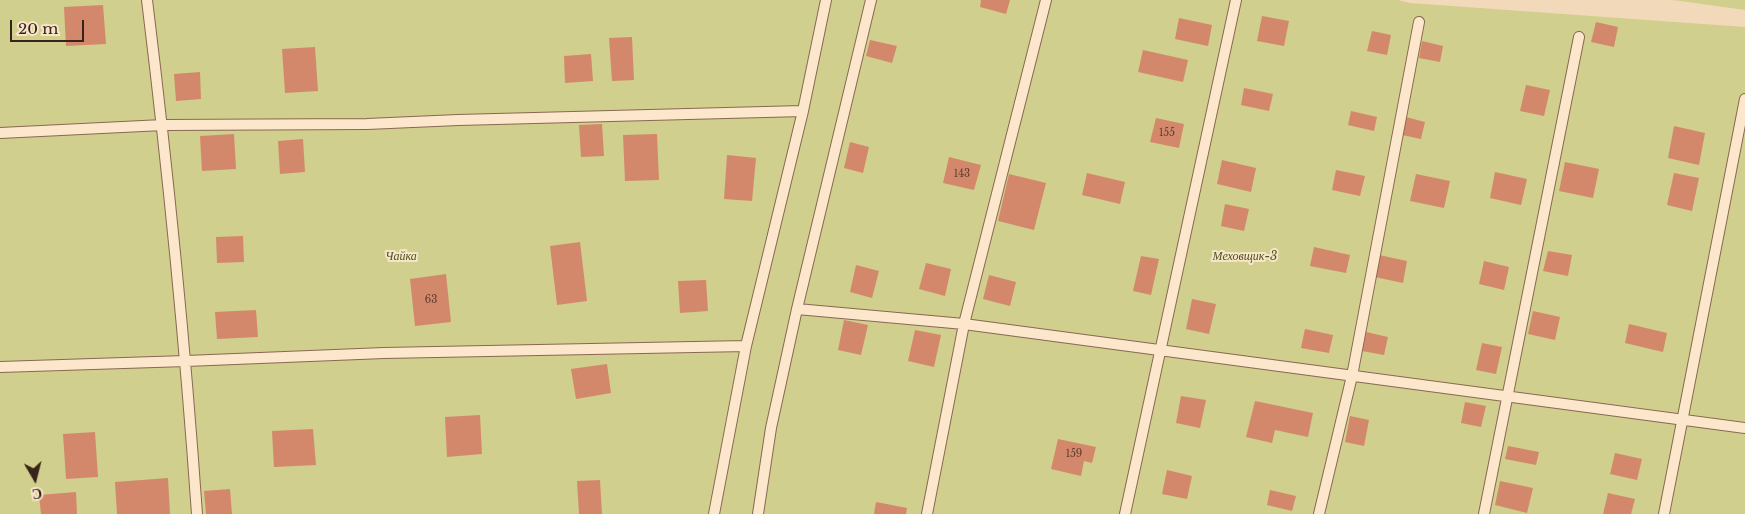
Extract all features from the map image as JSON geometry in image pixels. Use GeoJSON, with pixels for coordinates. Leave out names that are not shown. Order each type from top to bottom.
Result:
{"type":"FeatureCollection","features":[{"type":"Feature","properties":{"kind":"lane"},"geometry":{"type":"LineString","coordinates":[[148,0],[163,125],[186,361],[197,514]]}},
{"type":"Feature","properties":{"kind":"lane"},"geometry":{"type":"LineString","coordinates":[[714,514],[746,346],[803,111],[826,0]]}},
{"type":"Feature","properties":{"kind":"lane"},"geometry":{"type":"LineString","coordinates":[[758,514],[771,428],[797,309],[871,0]]}},
{"type":"Feature","properties":{"kind":"lane"},"geometry":{"type":"LineString","coordinates":[[927,514],[964,324],[1046,0]]}},
{"type":"Feature","properties":{"kind":"lane"},"geometry":{"type":"LineString","coordinates":[[1125,514],[1236,0]]}},
{"type":"Feature","properties":{"kind":"lane"},"geometry":{"type":"LineString","coordinates":[[1319,514],[1352,376],[1419,22]]}},
{"type":"Feature","properties":{"kind":"lane"},"geometry":{"type":"LineString","coordinates":[[1484,514],[1579,37]]}},
{"type":"Feature","properties":{"kind":"lane"},"geometry":{"type":"LineString","coordinates":[[1664,514],[1745,99]]}},
{"type":"Feature","properties":{"kind":"lane"},"geometry":{"type":"LineString","coordinates":[[0,133],[163,125],[367,124],[803,111]]}},
{"type":"Feature","properties":{"kind":"lane"},"geometry":{"type":"LineString","coordinates":[[797,309],[964,324],[1745,428]]}},
{"type":"Feature","properties":{"kind":"lane"},"geometry":{"type":"LineString","coordinates":[[0,367],[384,353],[746,346]]}},
{"type":"Feature","properties":{"kind":"green space"},"geometry":{"type":"Polygon","coordinates":[[[0,0],[1398,0],[1410,3],[1745,27],[1745,514],[0,514],[0,0]]]}},
{"type":"Feature","properties":{"kind":"green space"},"geometry":{"type":"Polygon","coordinates":[[[1671,0],[1745,0],[1745,10],[1681,1],[1671,0]]]}},
{"type":"Feature","properties":{"kind":"building"},"geometry":{"type":"Polygon","coordinates":[[[981,0],[1010,0],[1006,14],[980,7],[981,0]]]}},
{"type":"Feature","properties":{"kind":"building"},"geometry":{"type":"Polygon","coordinates":[[[103,5],[106,44],[66,46],[64,7],[103,5]]]}},
{"type":"Feature","properties":{"kind":"building"},"geometry":{"type":"Polygon","coordinates":[[[1262,16],[1289,21],[1284,46],[1257,41],[1262,16]]]}},
{"type":"Feature","properties":{"kind":"building"},"geometry":{"type":"Polygon","coordinates":[[[1179,18],[1212,25],[1208,46],[1175,39],[1179,18]]]}},
{"type":"Feature","properties":{"kind":"building"},"geometry":{"type":"Polygon","coordinates":[[[1596,22],[1618,27],[1614,47],[1591,42],[1596,22]]]}},
{"type":"Feature","properties":{"kind":"building"},"geometry":{"type":"Polygon","coordinates":[[[1372,31],[1391,35],[1387,55],[1367,51],[1372,31]]]}},
{"type":"Feature","properties":{"kind":"building"},"geometry":{"type":"Polygon","coordinates":[[[632,37],[634,80],[612,81],[609,38],[632,37]]]}},
{"type":"Feature","properties":{"kind":"building"},"geometry":{"type":"Polygon","coordinates":[[[870,40],[897,46],[892,63],[866,56],[870,40]]]}},
{"type":"Feature","properties":{"kind":"building"},"geometry":{"type":"Polygon","coordinates":[[[1422,41],[1443,46],[1440,62],[1419,58],[1422,41]]]}},
{"type":"Feature","properties":{"kind":"building"},"geometry":{"type":"Polygon","coordinates":[[[315,47],[318,91],[285,93],[282,49],[315,47]]]}},
{"type":"Feature","properties":{"kind":"building"},"geometry":{"type":"Polygon","coordinates":[[[1143,50],[1188,60],[1183,82],[1138,72],[1143,50]]]}},
{"type":"Feature","properties":{"kind":"building"},"geometry":{"type":"Polygon","coordinates":[[[591,54],[593,81],[565,83],[564,56],[591,54]]]}},
{"type":"Feature","properties":{"kind":"building"},"geometry":{"type":"Polygon","coordinates":[[[200,72],[201,99],[176,101],[174,74],[200,72]]]}},
{"type":"Feature","properties":{"kind":"building"},"geometry":{"type":"Polygon","coordinates":[[[1526,85],[1550,90],[1544,116],[1520,111],[1526,85]]]}},
{"type":"Feature","properties":{"kind":"building"},"geometry":{"type":"Polygon","coordinates":[[[1244,88],[1273,94],[1269,111],[1241,105],[1244,88]]]}},
{"type":"Feature","properties":{"kind":"building"},"geometry":{"type":"Polygon","coordinates":[[[1351,111],[1377,117],[1374,131],[1348,125],[1351,111]]]}},
{"type":"Feature","properties":{"kind":"building"},"geometry":{"type":"Polygon","coordinates":[[[1406,117],[1425,122],[1421,139],[1402,135],[1406,117]]]}},
{"type":"Feature","properties":{"kind":"building"},"geometry":{"type":"Polygon","coordinates":[[[1156,118],[1184,124],[1179,148],[1150,142],[1156,118]]]}},
{"type":"Feature","properties":{"kind":"building"},"geometry":{"type":"Polygon","coordinates":[[[602,124],[604,156],[581,157],[579,125],[602,124]]]}},
{"type":"Feature","properties":{"kind":"building"},"geometry":{"type":"Polygon","coordinates":[[[1674,126],[1705,133],[1699,165],[1668,158],[1674,126]]]}},
{"type":"Feature","properties":{"kind":"building"},"geometry":{"type":"Polygon","coordinates":[[[234,134],[236,169],[202,171],[200,136],[234,134]]]}},
{"type":"Feature","properties":{"kind":"building"},"geometry":{"type":"Polygon","coordinates":[[[657,134],[659,180],[625,181],[623,135],[657,134]]]}},
{"type":"Feature","properties":{"kind":"building"},"geometry":{"type":"Polygon","coordinates":[[[303,139],[305,172],[280,174],[278,141],[303,139]]]}},
{"type":"Feature","properties":{"kind":"building"},"geometry":{"type":"Polygon","coordinates":[[[850,142],[869,147],[863,173],[844,168],[850,142]]]}},
{"type":"Feature","properties":{"kind":"building"},"geometry":{"type":"Polygon","coordinates":[[[727,155],[756,158],[752,201],[724,199],[727,155]]]}},
{"type":"Feature","properties":{"kind":"building"},"geometry":{"type":"Polygon","coordinates":[[[949,157],[981,165],[974,190],[943,183],[949,157]]]}},
{"type":"Feature","properties":{"kind":"building"},"geometry":{"type":"Polygon","coordinates":[[[1222,160],[1256,168],[1251,192],[1217,184],[1222,160]]]}},
{"type":"Feature","properties":{"kind":"building"},"geometry":{"type":"Polygon","coordinates":[[[1565,162],[1599,169],[1593,198],[1559,191],[1565,162]]]}},
{"type":"Feature","properties":{"kind":"building"},"geometry":{"type":"Polygon","coordinates":[[[1336,170],[1365,176],[1360,196],[1332,190],[1336,170]]]}},
{"type":"Feature","properties":{"kind":"building"},"geometry":{"type":"Polygon","coordinates":[[[1495,172],[1527,179],[1521,205],[1490,198],[1495,172]]]}},
{"type":"Feature","properties":{"kind":"building"},"geometry":{"type":"Polygon","coordinates":[[[1087,173],[1125,182],[1120,204],[1082,195],[1087,173]]]}},
{"type":"Feature","properties":{"kind":"building"},"geometry":{"type":"Polygon","coordinates":[[[1674,173],[1699,178],[1692,211],[1667,205],[1674,173]]]}},
{"type":"Feature","properties":{"kind":"building"},"geometry":{"type":"Polygon","coordinates":[[[1009,174],[1046,183],[1034,230],[998,221],[1009,174]]]}},
{"type":"Feature","properties":{"kind":"building"},"geometry":{"type":"Polygon","coordinates":[[[1416,174],[1450,181],[1444,208],[1410,201],[1416,174]]]}},
{"type":"Feature","properties":{"kind":"building"},"geometry":{"type":"Polygon","coordinates":[[[1225,204],[1249,209],[1244,231],[1221,226],[1225,204]]]}},
{"type":"Feature","properties":{"kind":"building"},"geometry":{"type":"Polygon","coordinates":[[[243,236],[244,262],[217,263],[216,237],[243,236]]]}},
{"type":"Feature","properties":{"kind":"building"},"geometry":{"type":"Polygon","coordinates":[[[580,242],[587,301],[557,305],[550,246],[580,242]]]}},
{"type":"Feature","properties":{"kind":"building"},"geometry":{"type":"Polygon","coordinates":[[[1314,247],[1350,255],[1346,273],[1310,266],[1314,247]]]}},
{"type":"Feature","properties":{"kind":"building"},"geometry":{"type":"Polygon","coordinates":[[[1548,251],[1572,255],[1568,276],[1543,271],[1548,251]]]}},
{"type":"Feature","properties":{"kind":"building"},"geometry":{"type":"Polygon","coordinates":[[[1379,255],[1407,261],[1403,283],[1375,277],[1379,255]]]}},
{"type":"Feature","properties":{"kind":"building"},"geometry":{"type":"Polygon","coordinates":[[[1141,256],[1159,259],[1151,295],[1133,291],[1141,256]]]}},
{"type":"Feature","properties":{"kind":"building"},"geometry":{"type":"Polygon","coordinates":[[[1484,261],[1509,267],[1504,290],[1479,284],[1484,261]]]}},
{"type":"Feature","properties":{"kind":"building"},"geometry":{"type":"Polygon","coordinates":[[[926,263],[951,269],[945,296],[919,289],[926,263]]]}},
{"type":"Feature","properties":{"kind":"building"},"geometry":{"type":"Polygon","coordinates":[[[856,265],[879,271],[872,298],[850,292],[856,265]]]}},
{"type":"Feature","properties":{"kind":"building"},"geometry":{"type":"Polygon","coordinates":[[[446,274],[451,322],[415,326],[410,279],[446,274]]]}},
{"type":"Feature","properties":{"kind":"building"},"geometry":{"type":"Polygon","coordinates":[[[989,275],[1016,282],[1010,306],[983,299],[989,275]]]}},
{"type":"Feature","properties":{"kind":"building"},"geometry":{"type":"Polygon","coordinates":[[[706,280],[708,311],[680,313],[678,281],[706,280]]]}},
{"type":"Feature","properties":{"kind":"building"},"geometry":{"type":"Polygon","coordinates":[[[1192,299],[1216,304],[1209,334],[1186,329],[1192,299]]]}},
{"type":"Feature","properties":{"kind":"building"},"geometry":{"type":"Polygon","coordinates":[[[256,310],[258,337],[217,339],[215,312],[256,310]]]}},
{"type":"Feature","properties":{"kind":"building"},"geometry":{"type":"Polygon","coordinates":[[[1533,311],[1560,317],[1555,340],[1528,334],[1533,311]]]}},
{"type":"Feature","properties":{"kind":"building"},"geometry":{"type":"Polygon","coordinates":[[[844,320],[868,325],[861,355],[838,350],[844,320]]]}},
{"type":"Feature","properties":{"kind":"building"},"geometry":{"type":"Polygon","coordinates":[[[1629,324],[1667,333],[1663,352],[1625,343],[1629,324]]]}},
{"type":"Feature","properties":{"kind":"building"},"geometry":{"type":"Polygon","coordinates":[[[1305,329],[1333,335],[1329,353],[1301,348],[1305,329]]]}},
{"type":"Feature","properties":{"kind":"building"},"geometry":{"type":"Polygon","coordinates":[[[915,330],[941,335],[934,367],[908,361],[915,330]]]}},
{"type":"Feature","properties":{"kind":"building"},"geometry":{"type":"Polygon","coordinates":[[[1366,332],[1388,337],[1384,355],[1362,351],[1366,332]]]}},
{"type":"Feature","properties":{"kind":"building"},"geometry":{"type":"Polygon","coordinates":[[[1482,343],[1502,347],[1496,374],[1476,370],[1482,343]]]}},
{"type":"Feature","properties":{"kind":"building"},"geometry":{"type":"Polygon","coordinates":[[[607,364],[611,393],[576,399],[571,369],[607,364]]]}},
{"type":"Feature","properties":{"kind":"building"},"geometry":{"type":"Polygon","coordinates":[[[1181,396],[1206,400],[1200,428],[1176,423],[1181,396]]]}},
{"type":"Feature","properties":{"kind":"building"},"geometry":{"type":"Polygon","coordinates":[[[1255,401],[1313,413],[1308,437],[1275,430],[1272,443],[1246,437],[1255,401]]]}},
{"type":"Feature","properties":{"kind":"building"},"geometry":{"type":"Polygon","coordinates":[[[1465,402],[1486,406],[1481,427],[1461,423],[1465,402]]]}},
{"type":"Feature","properties":{"kind":"building"},"geometry":{"type":"Polygon","coordinates":[[[480,415],[482,454],[447,457],[445,417],[480,415]]]}},
{"type":"Feature","properties":{"kind":"building"},"geometry":{"type":"Polygon","coordinates":[[[1350,416],[1369,420],[1364,446],[1345,442],[1350,416]]]}},
{"type":"Feature","properties":{"kind":"building"},"geometry":{"type":"Polygon","coordinates":[[[313,429],[316,465],[274,467],[272,431],[313,429]]]}},
{"type":"Feature","properties":{"kind":"building"},"geometry":{"type":"Polygon","coordinates":[[[95,432],[98,477],[66,479],[63,434],[95,432]]]}},
{"type":"Feature","properties":{"kind":"building"},"geometry":{"type":"Polygon","coordinates":[[[1058,439],[1096,447],[1092,463],[1084,461],[1081,476],[1051,469],[1058,439]]]}},
{"type":"Feature","properties":{"kind":"building"},"geometry":{"type":"Polygon","coordinates":[[[1508,446],[1539,452],[1536,465],[1505,459],[1508,446]]]}},
{"type":"Feature","properties":{"kind":"building"},"geometry":{"type":"Polygon","coordinates":[[[1615,453],[1642,459],[1637,480],[1610,474],[1615,453]]]}},
{"type":"Feature","properties":{"kind":"building"},"geometry":{"type":"Polygon","coordinates":[[[1167,470],[1192,476],[1187,499],[1162,494],[1167,470]]]}},
{"type":"Feature","properties":{"kind":"building"},"geometry":{"type":"Polygon","coordinates":[[[168,478],[170,514],[117,514],[115,482],[168,478]]]}},
{"type":"Feature","properties":{"kind":"building"},"geometry":{"type":"Polygon","coordinates":[[[600,480],[602,514],[579,514],[577,481],[600,480]]]}},
{"type":"Feature","properties":{"kind":"building"},"geometry":{"type":"Polygon","coordinates":[[[1500,481],[1533,488],[1527,513],[1495,505],[1500,481]]]}},
{"type":"Feature","properties":{"kind":"building"},"geometry":{"type":"Polygon","coordinates":[[[230,489],[232,514],[206,514],[204,491],[230,489]]]}},
{"type":"Feature","properties":{"kind":"building"},"geometry":{"type":"Polygon","coordinates":[[[1270,490],[1296,496],[1292,511],[1267,505],[1270,490]]]}},
{"type":"Feature","properties":{"kind":"building"},"geometry":{"type":"Polygon","coordinates":[[[76,492],[77,514],[41,514],[39,495],[76,492]]]}},
{"type":"Feature","properties":{"kind":"building"},"geometry":{"type":"Polygon","coordinates":[[[1608,493],[1635,499],[1631,514],[1603,514],[1608,493]]]}},
{"type":"Feature","properties":{"kind":"building"},"geometry":{"type":"Polygon","coordinates":[[[876,502],[907,508],[906,514],[874,514],[876,502]]]}},
{"type":"Feature","properties":{"kind":"park label","name":"Чайка"},"geometry":{"type":"Point","coordinates":[401,257]}},
{"type":"Feature","properties":{"kind":"park label","name":"Меховщик-3"},"geometry":{"type":"Point","coordinates":[1245,257]}}]}
